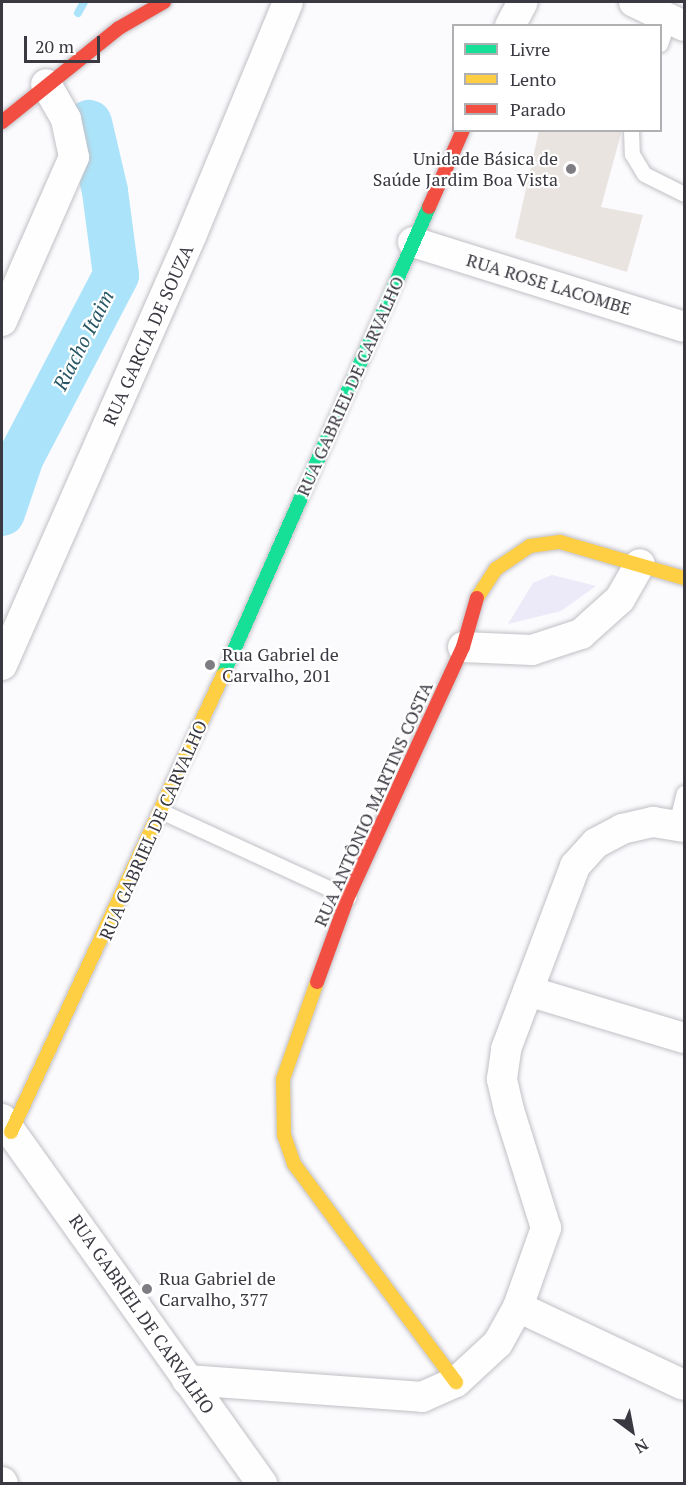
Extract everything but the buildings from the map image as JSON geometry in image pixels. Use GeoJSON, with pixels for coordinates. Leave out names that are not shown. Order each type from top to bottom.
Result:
{"type":"FeatureCollection","features":[{"type":"Feature","properties":{"kind":"street"},"geometry":{"type":"LineString","coordinates":[[2,122],[46,84],[119,28],[164,2]]}},
{"type":"Feature","properties":{"kind":"street","name":"RUA GARCIA DE SOUZA"},"geometry":{"type":"LineString","coordinates":[[2,665],[192,234],[288,2]]}},
{"type":"Feature","properties":{"kind":"street"},"geometry":{"type":"LineString","coordinates":[[511,24],[523,2]]}},
{"type":"Feature","properties":{"kind":"street"},"geometry":{"type":"LineString","coordinates":[[634,2],[671,29]]}},
{"type":"Feature","properties":{"kind":"street"},"geometry":{"type":"LineString","coordinates":[[2,321],[74,157],[66,119],[46,84]]}},
{"type":"Feature","properties":{"kind":"street","name":"RUA GABRIEL DE CARVALHO"},"geometry":{"type":"LineString","coordinates":[[262,1484],[6,1126],[163,812],[462,132]]}},
{"type":"Feature","properties":{"kind":"street","name":"RUA ROSE LACOMBE"},"geometry":{"type":"LineString","coordinates":[[413,242],[684,327]]}},
{"type":"Feature","properties":{"kind":"street","name":"RUA ANTÔNIO MARTINS COSTA"},"geometry":{"type":"LineString","coordinates":[[456,1382],[294,1164],[284,1135],[283,1079],[348,897],[463,647],[475,601],[485,585],[504,562],[530,546],[560,542],[684,578]]}},
{"type":"Feature","properties":{"kind":"street"},"geometry":{"type":"LineString","coordinates":[[463,647],[532,650],[581,634],[620,599],[640,564]]}},
{"type":"Feature","properties":{"kind":"street"},"geometry":{"type":"LineString","coordinates":[[187,1380],[399,1399],[422,1397],[456,1382],[498,1343],[518,1307],[546,1228],[502,1078],[507,1049],[575,866],[596,843],[622,829],[680,825]]}},
{"type":"Feature","properties":{"kind":"street"},"geometry":{"type":"LineString","coordinates":[[528,991],[684,1038]]}},
{"type":"Feature","properties":{"kind":"street"},"geometry":{"type":"LineString","coordinates":[[518,1307],[684,1385]]}},
{"type":"Feature","properties":{"kind":"lane"},"geometry":{"type":"LineString","coordinates":[[631,132],[632,154],[644,174],[684,194]]}},
{"type":"Feature","properties":{"kind":"lane"},"geometry":{"type":"LineString","coordinates":[[680,825],[684,793]]}},
{"type":"Feature","properties":{"kind":"lane"},"geometry":{"type":"LineString","coordinates":[[163,812],[348,897]]}},
{"type":"Feature","properties":{"kind":"shaded area"},"geometry":{"type":"Polygon","coordinates":[[[552,575],[596,586],[561,611],[508,624],[533,583],[552,575]]]}},
{"type":"Feature","properties":{"kind":"waterway","name":"Riacho Itaim"},"geometry":{"type":"LineString","coordinates":[[78,13],[84,2]]}},
{"type":"Feature","properties":{"kind":"waterway","name":"Riacho Itaim"},"geometry":{"type":"LineString","coordinates":[[2,513],[21,457],[116,275],[105,191],[89,123]]}},
{"type":"Feature","properties":{"kind":"traffic: fast"},"geometry":{"type":"LineString","coordinates":[[223,675],[429,207]]}},
{"type":"Feature","properties":{"kind":"traffic: slow"},"geometry":{"type":"LineString","coordinates":[[477,598],[496,569],[530,546],[560,542],[684,578]]}},
{"type":"Feature","properties":{"kind":"traffic: slow"},"geometry":{"type":"LineString","coordinates":[[11,1132],[223,675]]}},
{"type":"Feature","properties":{"kind":"traffic: slow"},"geometry":{"type":"LineString","coordinates":[[317,982],[283,1079],[284,1135],[294,1164],[456,1382]]}},
{"type":"Feature","properties":{"kind":"traffic: jam"},"geometry":{"type":"LineString","coordinates":[[2,122],[119,28],[164,2]]}},
{"type":"Feature","properties":{"kind":"traffic: jam"},"geometry":{"type":"LineString","coordinates":[[429,207],[462,132]]}},
{"type":"Feature","properties":{"kind":"traffic: jam"},"geometry":{"type":"LineString","coordinates":[[317,982],[348,897],[463,647],[477,598]]}},
{"type":"Feature","properties":{"kind":"place","name":"Unidade Básica de Saúde Jardim Boa Vista"},"geometry":{"type":"Point","coordinates":[571,169]}},
{"type":"Feature","properties":{"kind":"place","name":"Rua Gabriel de Carvalho, 201"},"geometry":{"type":"Point","coordinates":[210,665]}},
{"type":"Feature","properties":{"kind":"place","name":"Rua Gabriel de Carvalho, 377"},"geometry":{"type":"Point","coordinates":[147,1289]}}]}
